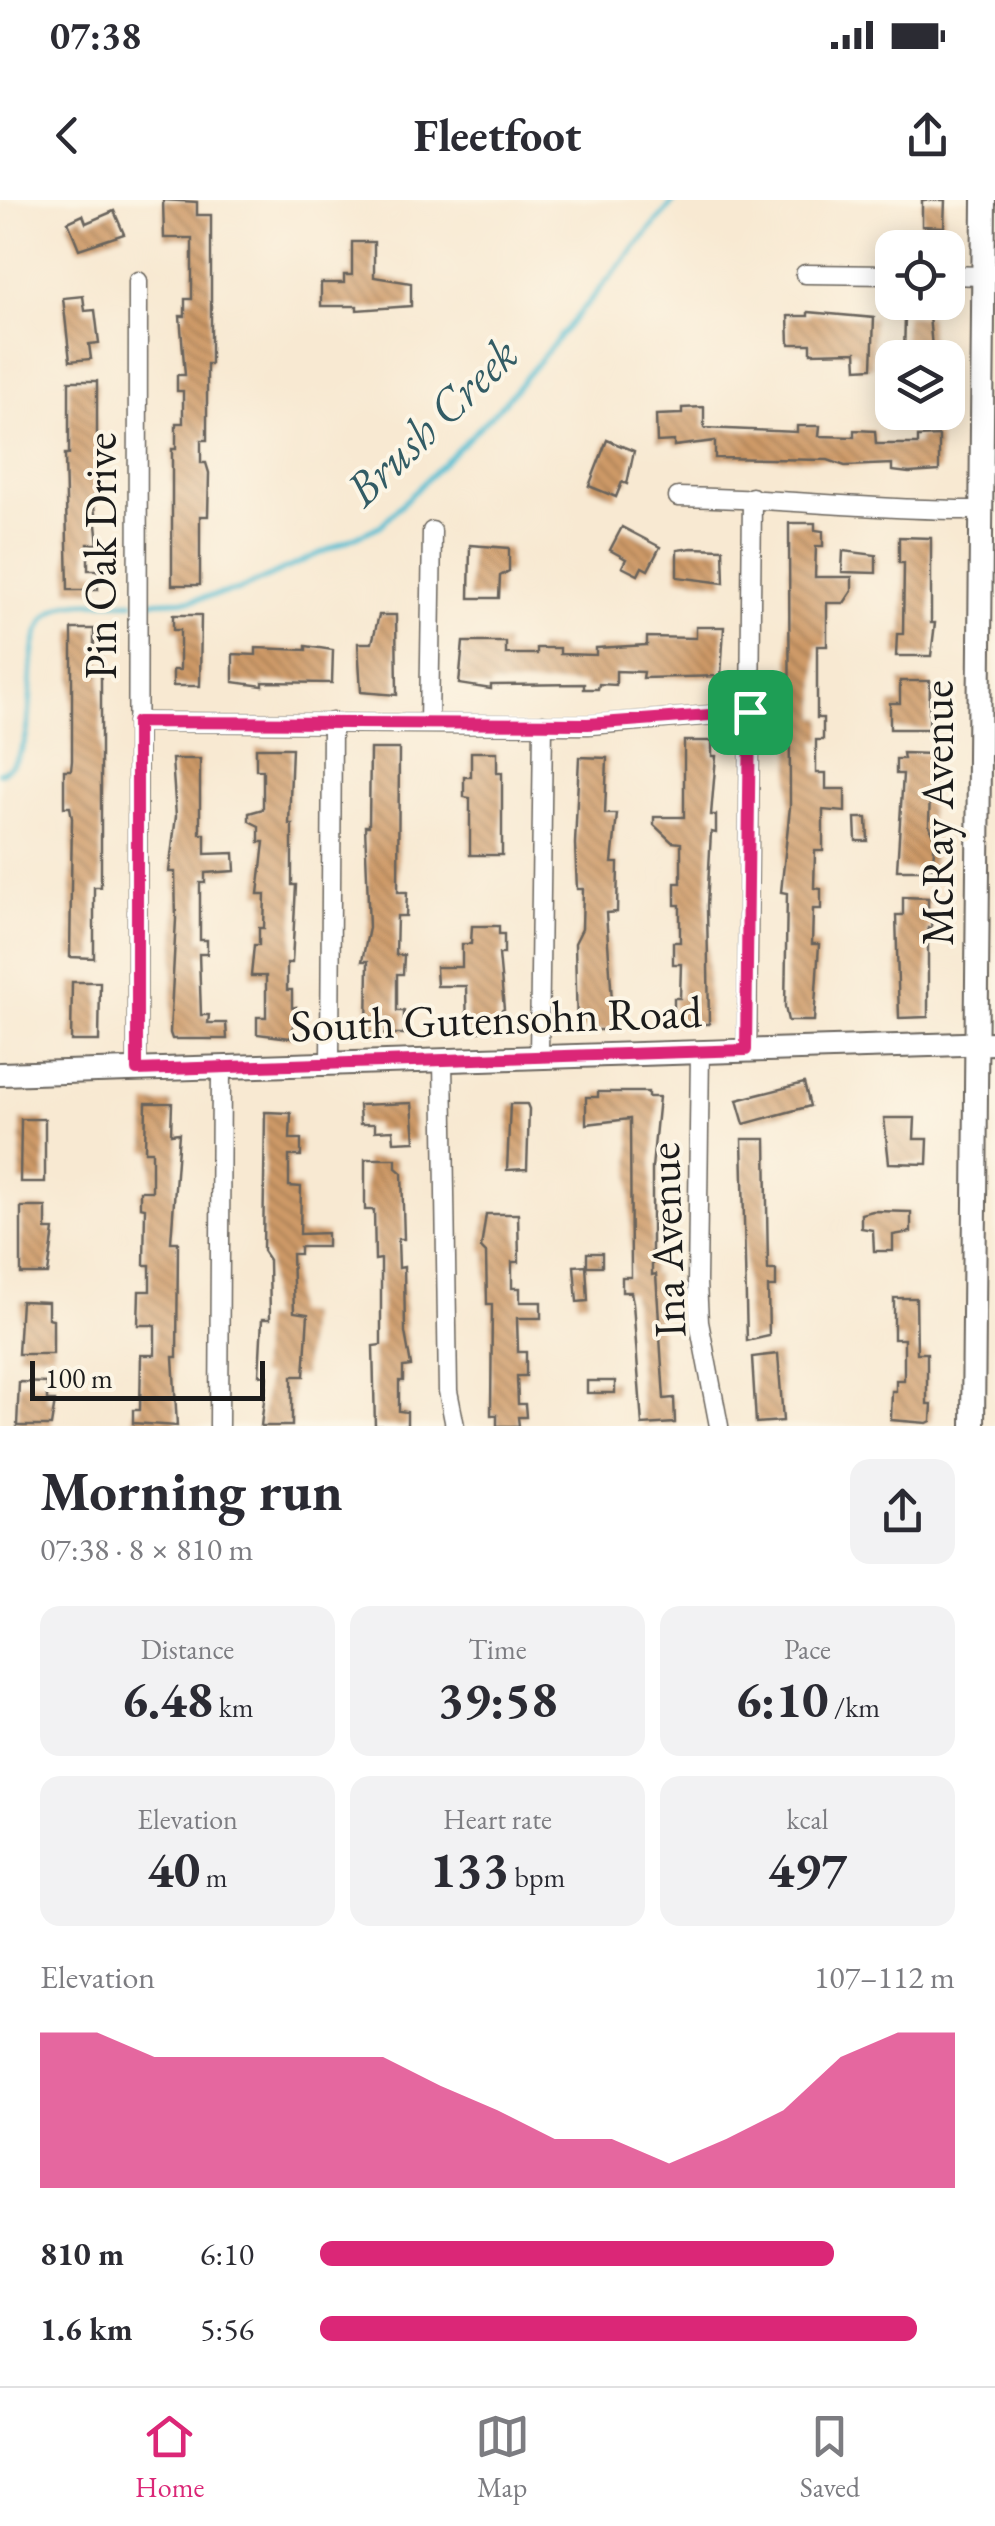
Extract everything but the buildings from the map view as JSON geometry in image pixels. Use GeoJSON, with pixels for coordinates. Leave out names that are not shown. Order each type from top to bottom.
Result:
{"type":"FeatureCollection","features":[{"type":"Feature","properties":{"kind":"street","name":"McRay Avenue"},"geometry":{"type":"LineString","coordinates":[[973,1426],[985,1043],[980,510],[988,384],[982,276],[984,200]]}},
{"type":"Feature","properties":{"kind":"street"},"geometry":{"type":"LineString","coordinates":[[806,274],[875,275]]}},
{"type":"Feature","properties":{"kind":"street"},"geometry":{"type":"LineString","coordinates":[[965,276],[982,276]]}},
{"type":"Feature","properties":{"kind":"street","name":"Pin Oak Drive"},"geometry":{"type":"LineString","coordinates":[[137,1070],[138,281]]}},
{"type":"Feature","properties":{"kind":"street"},"geometry":{"type":"LineString","coordinates":[[678,496],[814,500],[876,510],[980,510]]}},
{"type":"Feature","properties":{"kind":"street"},"geometry":{"type":"LineString","coordinates":[[746,1050],[752,497]]}},
{"type":"Feature","properties":{"kind":"street"},"geometry":{"type":"LineString","coordinates":[[429,723],[432,531]]}},
{"type":"Feature","properties":{"kind":"street"},"geometry":{"type":"LineString","coordinates":[[137,722],[543,724],[750,712]]}},
{"type":"Feature","properties":{"kind":"street"},"geometry":{"type":"LineString","coordinates":[[330,1063],[332,722]]}},
{"type":"Feature","properties":{"kind":"street"},"geometry":{"type":"LineString","coordinates":[[539,1057],[543,724]]}},
{"type":"Feature","properties":{"kind":"street","name":"South Gutensohn Road"},"geometry":{"type":"LineString","coordinates":[[0,1074],[985,1043]]}},
{"type":"Feature","properties":{"kind":"street","name":"Ina Avenue"},"geometry":{"type":"LineString","coordinates":[[700,1052],[700,1322],[719,1426]]}},
{"type":"Feature","properties":{"kind":"street"},"geometry":{"type":"LineString","coordinates":[[442,1060],[448,1391],[455,1426]]}},
{"type":"Feature","properties":{"kind":"street"},"geometry":{"type":"LineString","coordinates":[[218,1426],[221,1066]]}},
{"type":"Feature","properties":{"kind":"waterway","name":"Brush Creek"},"geometry":{"type":"LineString","coordinates":[[144,602],[193,600],[239,590],[380,526],[503,404],[675,200]]}},
{"type":"Feature","properties":{"kind":"waterway","name":"Brush Creek"},"geometry":{"type":"LineString","coordinates":[[0,773],[17,758],[26,737],[33,657],[38,633],[49,615],[70,604],[133,602]]}},
{"type":"Feature","properties":{"kind":"route"},"geometry":{"type":"LineString","coordinates":[[750,712],[746,1050],[137,1070],[137,722],[588,724],[652,716],[750,712]]}}]}
